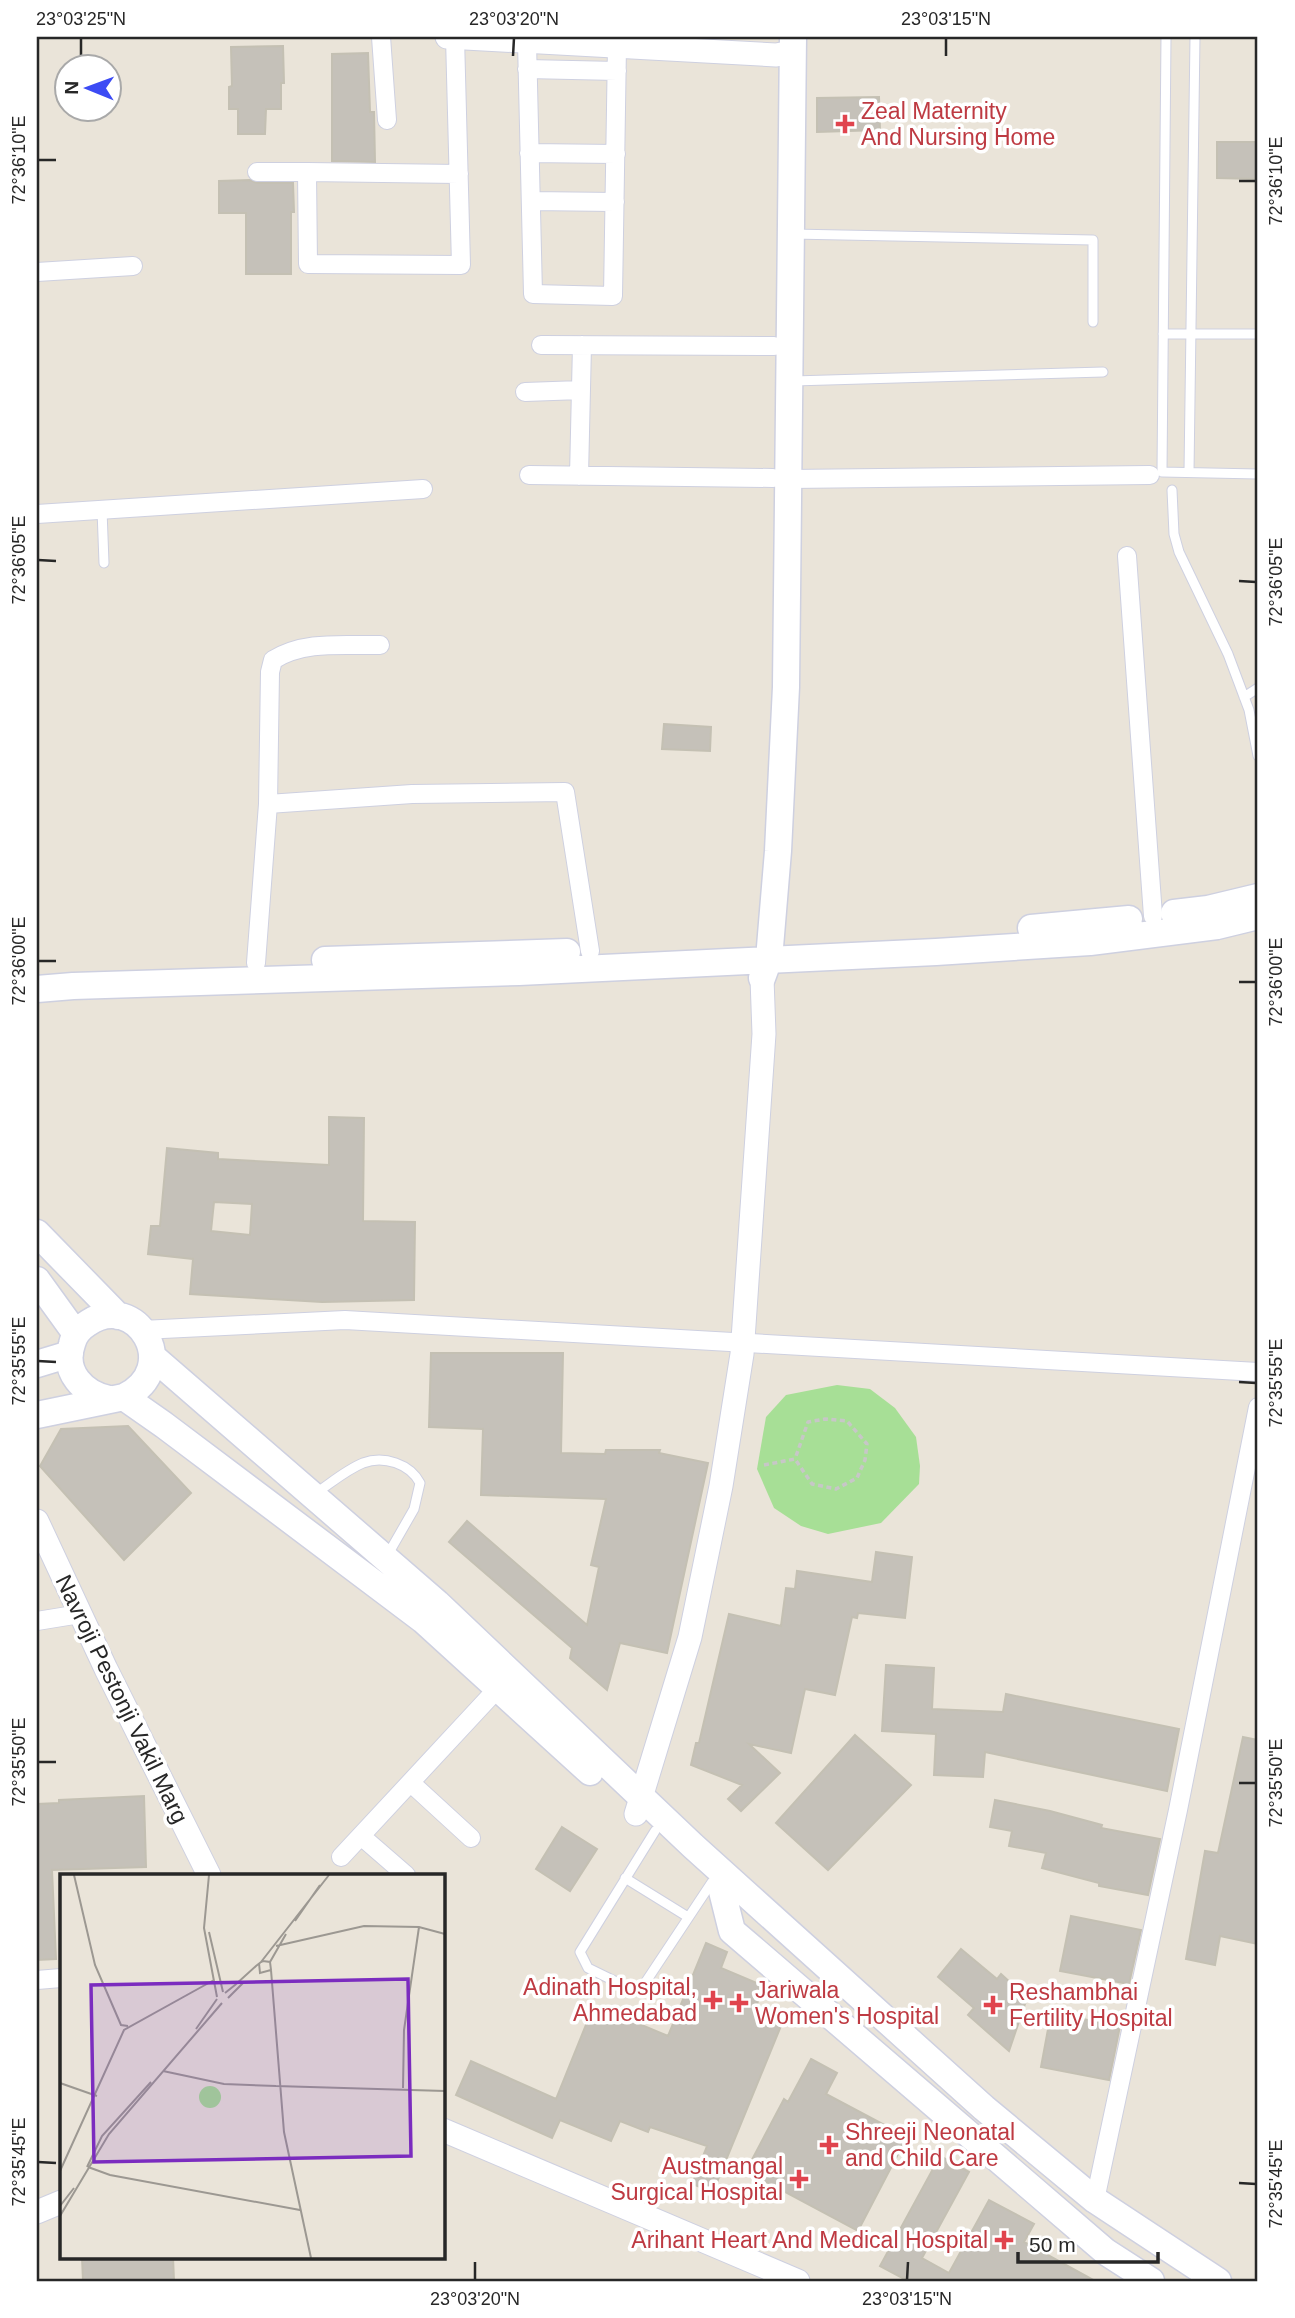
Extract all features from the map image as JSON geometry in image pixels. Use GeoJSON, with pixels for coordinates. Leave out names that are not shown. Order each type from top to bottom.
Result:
{"type":"FeatureCollection","features":[{"type":"Feature","properties":{"kind":"main road"},"geometry":{"type":"LineString","coordinates":[[764,956],[774,628],[781,479],[791,381],[784,45]]}},
{"type":"Feature","properties":{"kind":"main road"},"geometry":{"type":"LineString","coordinates":[[781,479],[774,346],[784,45]]}},
{"type":"Feature","properties":{"kind":"main road"},"geometry":{"type":"LineString","coordinates":[[37,971],[590,951],[764,956],[937,935],[1103,922],[1208,909],[1258,897]]}},
{"type":"Feature","properties":{"kind":"main road"},"geometry":{"type":"LineString","coordinates":[[37,989],[519,972],[764,956],[936,952],[1090,942],[1217,926],[1258,916]]}},
{"type":"Feature","properties":{"kind":"main road"},"geometry":{"type":"LineString","coordinates":[[37,1233],[118,1316]]}},
{"type":"Feature","properties":{"kind":"main road"},"geometry":{"type":"LineString","coordinates":[[37,1280],[73,1344],[71,1367],[76,1380],[85,1389],[96,1396],[116,1398],[164,1424],[423,1620],[644,1814],[693,1846],[984,2108],[1095,2200],[1217,2281]]}},
{"type":"Feature","properties":{"kind":"main road"},"geometry":{"type":"LineString","coordinates":[[37,1364],[73,1344],[94,1319],[106,1315],[131,1320],[142,1329],[148,1338],[153,1357],[144,1382],[135,1391],[116,1398],[37,1415]]}},
{"type":"Feature","properties":{"kind":"main road"},"geometry":{"type":"LineString","coordinates":[[153,1357],[437,1604],[717,1887],[974,2119],[1087,2212],[1191,2281]]}},
{"type":"Feature","properties":{"kind":"main road"},"geometry":{"type":"LineString","coordinates":[[717,1887],[732,1931],[1106,2252],[1151,2281]]}},
{"type":"Feature","properties":{"kind":"street"},"geometry":{"type":"LineString","coordinates":[[381,37],[387,120]]}},
{"type":"Feature","properties":{"kind":"street"},"geometry":{"type":"LineString","coordinates":[[447,37],[527,41],[784,45]]}},
{"type":"Feature","properties":{"kind":"street"},"geometry":{"type":"LineString","coordinates":[[307,172],[308,264],[461,265],[455,37]]}},
{"type":"Feature","properties":{"kind":"street"},"geometry":{"type":"LineString","coordinates":[[527,41],[533,294],[613,296],[617,71],[625,43]]}},
{"type":"Feature","properties":{"kind":"street"},"geometry":{"type":"LineString","coordinates":[[527,69],[617,71]]}},
{"type":"Feature","properties":{"kind":"street"},"geometry":{"type":"LineString","coordinates":[[529,153],[615,154]]}},
{"type":"Feature","properties":{"kind":"street"},"geometry":{"type":"LineString","coordinates":[[257,172],[459,174]]}},
{"type":"Feature","properties":{"kind":"street"},"geometry":{"type":"LineString","coordinates":[[531,201],[615,202]]}},
{"type":"Feature","properties":{"kind":"street"},"geometry":{"type":"LineString","coordinates":[[37,272],[133,267]]}},
{"type":"Feature","properties":{"kind":"street"},"geometry":{"type":"LineString","coordinates":[[541,345],[774,346]]}},
{"type":"Feature","properties":{"kind":"street"},"geometry":{"type":"LineString","coordinates":[[579,476],[582,345]]}},
{"type":"Feature","properties":{"kind":"street"},"geometry":{"type":"LineString","coordinates":[[525,392],[581,390]]}},
{"type":"Feature","properties":{"kind":"street"},"geometry":{"type":"LineString","coordinates":[[529,475],[781,479],[1156,474]]}},
{"type":"Feature","properties":{"kind":"street"},"geometry":{"type":"LineString","coordinates":[[37,514],[423,489]]}},
{"type":"Feature","properties":{"kind":"street"},"geometry":{"type":"LineString","coordinates":[[1127,556],[1153,916]]}},
{"type":"Feature","properties":{"kind":"street"},"geometry":{"type":"LineString","coordinates":[[256,963],[268,804],[270,672],[273,660],[288,651],[310,646],[380,645]]}},
{"type":"Feature","properties":{"kind":"street"},"geometry":{"type":"LineString","coordinates":[[268,804],[412,794],[565,792],[590,951]]}},
{"type":"Feature","properties":{"kind":"street"},"geometry":{"type":"LineString","coordinates":[[644,1814],[690,1637],[721,1486],[743,1344],[763,1048],[764,956]]}},
{"type":"Feature","properties":{"kind":"street"},"geometry":{"type":"LineString","coordinates":[[142,1329],[345,1320],[1258,1372]]}},
{"type":"Feature","properties":{"kind":"street"},"geometry":{"type":"LineString","coordinates":[[1095,2200],[1178,1810],[1258,1407]]}},
{"type":"Feature","properties":{"kind":"street","name":"Navroji Pestonji Vakil Marg"},"geometry":{"type":"LineString","coordinates":[[37,1521],[209,1874]]}},
{"type":"Feature","properties":{"kind":"street"},"geometry":{"type":"LineString","coordinates":[[37,1620],[80,1614]]}},
{"type":"Feature","properties":{"kind":"street"},"geometry":{"type":"LineString","coordinates":[[341,1857],[498,1688]]}},
{"type":"Feature","properties":{"kind":"street"},"geometry":{"type":"LineString","coordinates":[[411,1783],[471,1838]]}},
{"type":"Feature","properties":{"kind":"street"},"geometry":{"type":"LineString","coordinates":[[361,1836],[405,1874]]}},
{"type":"Feature","properties":{"kind":"street"},"geometry":{"type":"LineString","coordinates":[[37,1980],[60,1978]]}},
{"type":"Feature","properties":{"kind":"street"},"geometry":{"type":"LineString","coordinates":[[444,2130],[797,2281]]}},
{"type":"Feature","properties":{"kind":"street"},"geometry":{"type":"LineString","coordinates":[[37,2212],[60,2202]]}},
{"type":"Feature","properties":{"kind":"lane"},"geometry":{"type":"LineString","coordinates":[[1166,37],[1163,334],[1156,474],[1258,474]]}},
{"type":"Feature","properties":{"kind":"lane"},"geometry":{"type":"LineString","coordinates":[[1189,472],[1195,37]]}},
{"type":"Feature","properties":{"kind":"lane"},"geometry":{"type":"LineString","coordinates":[[790,234],[1093,240],[1093,323]]}},
{"type":"Feature","properties":{"kind":"lane"},"geometry":{"type":"LineString","coordinates":[[1163,334],[1258,334]]}},
{"type":"Feature","properties":{"kind":"lane"},"geometry":{"type":"LineString","coordinates":[[791,381],[1102,372]]}},
{"type":"Feature","properties":{"kind":"lane"},"geometry":{"type":"LineString","coordinates":[[1171,490],[1174,534],[1179,552],[1228,654],[1244,697],[1258,756]]}},
{"type":"Feature","properties":{"kind":"lane"},"geometry":{"type":"LineString","coordinates":[[102,510],[104,563]]}},
{"type":"Feature","properties":{"kind":"lane"},"geometry":{"type":"LineString","coordinates":[[1244,697],[1258,688]]}},
{"type":"Feature","properties":{"kind":"lane"},"geometry":{"type":"LineString","coordinates":[[312,1496],[365,1462],[392,1462],[404,1466],[415,1475],[420,1483],[414,1509],[385,1559]]}},
{"type":"Feature","properties":{"kind":"lane"},"geometry":{"type":"LineString","coordinates":[[644,1814],[625,1878],[580,1952],[588,1968],[633,1990],[641,1989],[688,1917],[717,1887]]}},
{"type":"Feature","properties":{"kind":"lane"},"geometry":{"type":"LineString","coordinates":[[625,1878],[688,1917]]}},
{"type":"Feature","properties":{"kind":"path"},"geometry":{"type":"LineString","coordinates":[[825,1419],[847,1421],[867,1444],[865,1460],[857,1478],[836,1489],[812,1484],[795,1459],[808,1422],[825,1419]]}},
{"type":"Feature","properties":{"kind":"path"},"geometry":{"type":"LineString","coordinates":[[764,1465],[795,1459]]}},
{"type":"Feature","properties":{"kind":"green space"},"geometry":{"type":"Polygon","coordinates":[[[837,1385],[870,1389],[895,1408],[916,1437],[920,1466],[919,1484],[881,1523],[828,1534],[801,1526],[774,1508],[757,1469],[766,1417],[786,1395],[837,1385]]]}},
{"type":"Feature","properties":{"kind":"building"},"geometry":{"type":"Polygon","coordinates":[[[283,46],[284,83],[281,83],[281,109],[266,109],[265,134],[238,134],[238,109],[229,109],[229,87],[232,86],[231,47],[283,46]]]}},
{"type":"Feature","properties":{"kind":"building"},"geometry":{"type":"Polygon","coordinates":[[[368,53],[370,112],[374,112],[375,162],[332,161],[332,54],[368,53]]]}},
{"type":"Feature","properties":{"kind":"building"},"geometry":{"type":"Polygon","coordinates":[[[879,97],[880,130],[817,132],[817,98],[879,97]]]}},
{"type":"Feature","properties":{"kind":"building"},"geometry":{"type":"Polygon","coordinates":[[[1217,142],[1258,142],[1258,179],[1217,178],[1217,142]]]}},
{"type":"Feature","properties":{"kind":"building"},"geometry":{"type":"Polygon","coordinates":[[[250,180],[257,183],[293,183],[291,274],[246,274],[246,213],[219,213],[219,181],[250,180]]]}},
{"type":"Feature","properties":{"kind":"building"},"geometry":{"type":"Polygon","coordinates":[[[664,724],[711,727],[710,751],[662,749],[664,724]]]}},
{"type":"Feature","properties":{"kind":"building"},"geometry":{"type":"Polygon","coordinates":[[[329,1117],[364,1118],[363,1221],[415,1222],[414,1300],[322,1302],[190,1294],[193,1259],[148,1254],[151,1226],[160,1226],[167,1148],[218,1153],[218,1159],[329,1165],[329,1117]],[[214,1202],[211,1231],[250,1235],[252,1204],[214,1202]]]}},
{"type":"Feature","properties":{"kind":"building"},"geometry":{"type":"Polygon","coordinates":[[[431,1353],[563,1353],[561,1453],[605,1454],[606,1450],[660,1450],[659,1453],[708,1463],[667,1653],[620,1643],[607,1690],[570,1658],[572,1648],[449,1542],[467,1521],[587,1625],[599,1567],[591,1565],[606,1499],[481,1495],[483,1429],[429,1427],[431,1353]]]}},
{"type":"Feature","properties":{"kind":"building"},"geometry":{"type":"Polygon","coordinates":[[[128,1426],[191,1493],[124,1560],[40,1466],[61,1429],[128,1426]]]}},
{"type":"Feature","properties":{"kind":"building"},"geometry":{"type":"Polygon","coordinates":[[[876,1552],[912,1557],[905,1618],[858,1613],[857,1618],[852,1617],[835,1695],[805,1689],[791,1753],[749,1744],[780,1773],[741,1811],[728,1799],[742,1785],[691,1765],[696,1743],[699,1743],[729,1614],[781,1626],[786,1588],[795,1589],[797,1571],[872,1582],[876,1552]]]}},
{"type":"Feature","properties":{"kind":"building"},"geometry":{"type":"Polygon","coordinates":[[[886,1665],[934,1668],[932,1709],[1003,1712],[1006,1694],[1179,1729],[1167,1791],[985,1752],[983,1777],[934,1775],[936,1734],[882,1731],[886,1665]]]}},
{"type":"Feature","properties":{"kind":"building"},"geometry":{"type":"Polygon","coordinates":[[[855,1735],[911,1785],[828,1870],[776,1823],[855,1735]]]}},
{"type":"Feature","properties":{"kind":"building"},"geometry":{"type":"Polygon","coordinates":[[[1243,1737],[1258,1740],[1258,1944],[1220,1936],[1215,1965],[1186,1959],[1205,1851],[1218,1853],[1243,1737]]]}},
{"type":"Feature","properties":{"kind":"building"},"geometry":{"type":"Polygon","coordinates":[[[144,1796],[146,1867],[52,1870],[56,1959],[37,1960],[37,1804],[59,1803],[59,1800],[144,1796]]]}},
{"type":"Feature","properties":{"kind":"building"},"geometry":{"type":"Polygon","coordinates":[[[995,1800],[1050,1811],[1102,1825],[1101,1828],[1160,1839],[1148,1895],[1099,1886],[1099,1883],[1042,1868],[1046,1853],[1009,1846],[1012,1831],[990,1827],[995,1800]]]}},
{"type":"Feature","properties":{"kind":"building"},"geometry":{"type":"Polygon","coordinates":[[[562,1827],[597,1849],[570,1891],[536,1869],[562,1827]]]}},
{"type":"Feature","properties":{"kind":"building"},"geometry":{"type":"Polygon","coordinates":[[[1071,1916],[1141,1930],[1129,1984],[1060,1971],[1071,1916]]]}},
{"type":"Feature","properties":{"kind":"building"},"geometry":{"type":"Polygon","coordinates":[[[706,1943],[727,1952],[721,1968],[764,1986],[755,2009],[783,2021],[713,2192],[692,2184],[707,2146],[650,2127],[648,2132],[620,2121],[611,2141],[560,2120],[552,2138],[456,2095],[471,2061],[556,2099],[594,2005],[668,2036],[706,1943]]]}},
{"type":"Feature","properties":{"kind":"building"},"geometry":{"type":"Polygon","coordinates":[[[961,1949],[997,1979],[1001,1974],[1027,1998],[1009,2051],[968,2015],[974,2008],[938,1977],[961,1949]]]}},
{"type":"Feature","properties":{"kind":"building"},"geometry":{"type":"Polygon","coordinates":[[[1051,2013],[1120,2026],[1109,2080],[1041,2067],[1051,2013]]]}},
{"type":"Feature","properties":{"kind":"building"},"geometry":{"type":"Polygon","coordinates":[[[811,2059],[837,2073],[826,2094],[907,2137],[858,2231],[746,2171],[784,2099],[788,2102],[811,2059]]]}},
{"type":"Feature","properties":{"kind":"building"},"geometry":{"type":"Polygon","coordinates":[[[940,2156],[969,2172],[922,2258],[949,2273],[989,2200],[1034,2224],[1024,2242],[1095,2281],[908,2281],[880,2266],[940,2156]]]}},
{"type":"Feature","properties":{"kind":"building"},"geometry":{"type":"Polygon","coordinates":[[[82,2258],[173,2258],[174,2281],[83,2281],[82,2258]]]}},
{"type":"Feature","properties":{"kind":"place","name":"Zeal Maternity And Nursing Home"},"geometry":{"type":"Point","coordinates":[845,124]}},
{"type":"Feature","properties":{"kind":"place","name":"Adinath Hospital, Ahmedabad"},"geometry":{"type":"Point","coordinates":[713,2000]}},
{"type":"Feature","properties":{"kind":"place","name":"Jariwala Women's Hospital"},"geometry":{"type":"Point","coordinates":[739,2003]}},
{"type":"Feature","properties":{"kind":"place","name":"Reshambhai Fertility Hospital"},"geometry":{"type":"Point","coordinates":[993,2005]}},
{"type":"Feature","properties":{"kind":"place","name":"Shreeji Neonatal and Child Care"},"geometry":{"type":"Point","coordinates":[829,2145]}},
{"type":"Feature","properties":{"kind":"place","name":"Austmangal Surgical Hospital"},"geometry":{"type":"Point","coordinates":[799,2179]}},
{"type":"Feature","properties":{"kind":"place","name":"Arihant Heart And Medical Hospital"},"geometry":{"type":"Point","coordinates":[1004,2240]}}]}
